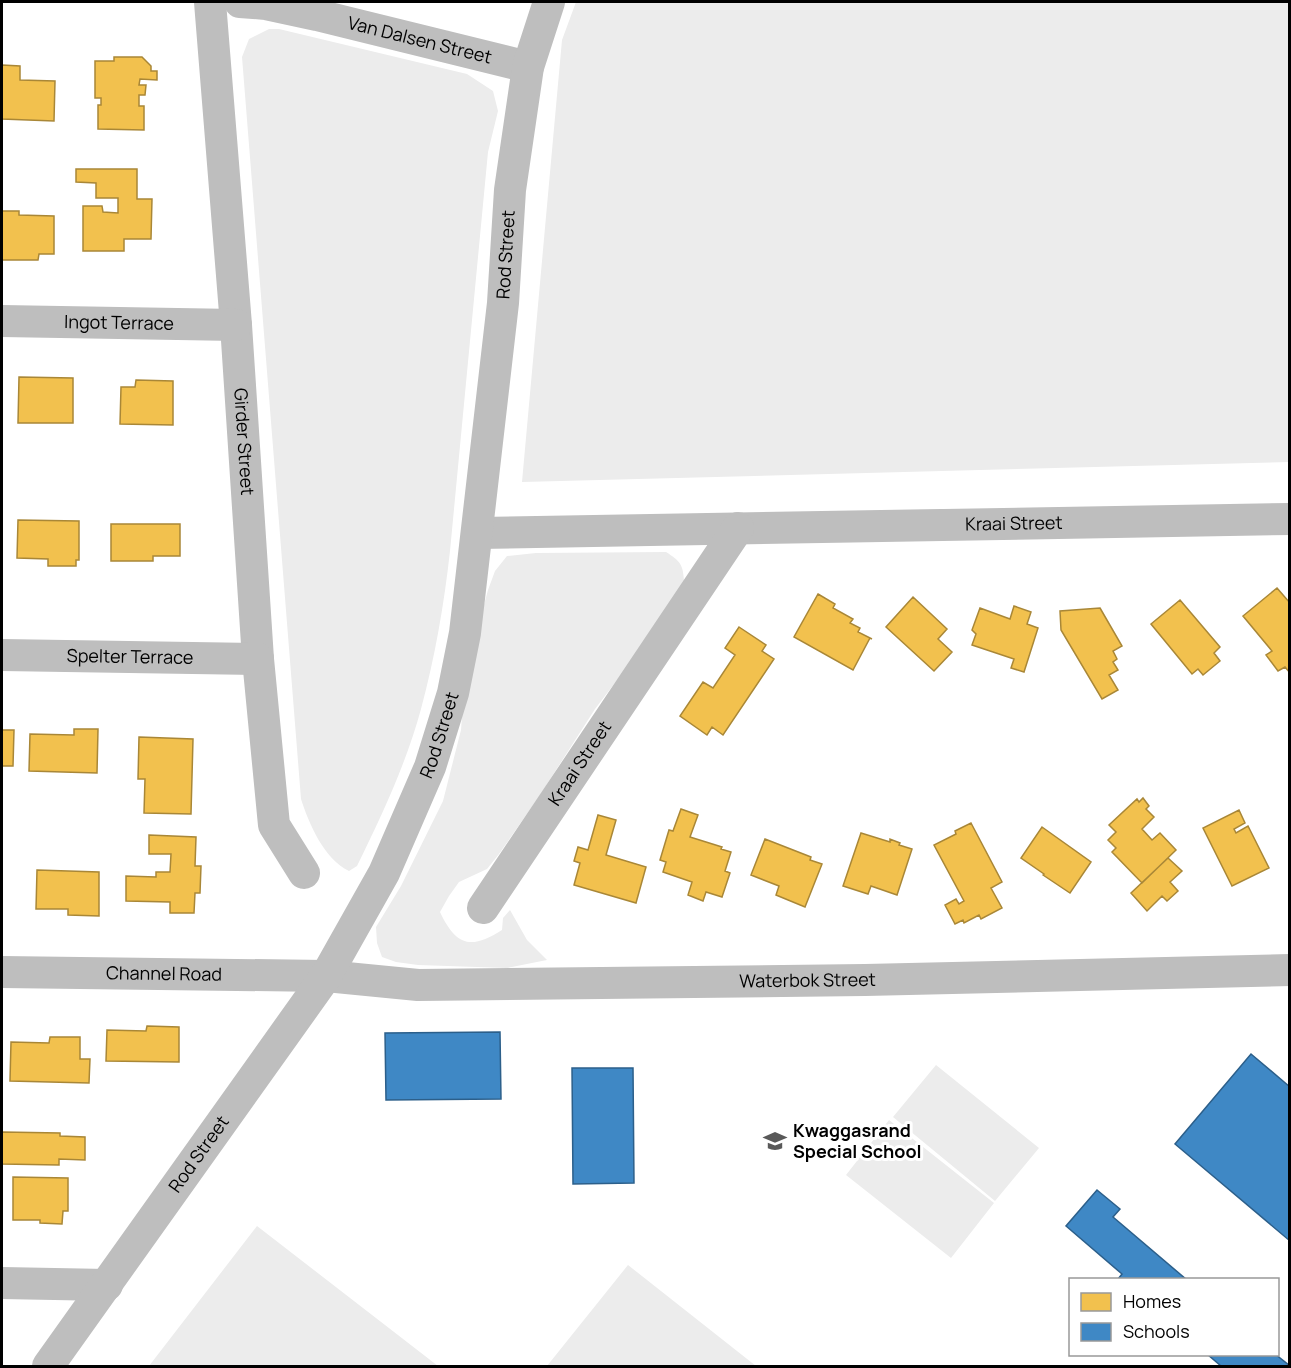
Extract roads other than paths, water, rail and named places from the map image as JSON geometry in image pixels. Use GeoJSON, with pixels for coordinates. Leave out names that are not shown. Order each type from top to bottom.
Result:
{"type":"FeatureCollection","features":[{"type":"Feature","properties":{"kind":"street","name":"Girder Street"},"geometry":{"type":"LineString","coordinates":[[210,2],[236,325],[258,659],[274,825],[304,873]]}},
{"type":"Feature","properties":{"kind":"street","name":"Van Dalsen Street"},"geometry":{"type":"LineString","coordinates":[[240,2],[286,8],[528,67]]}},
{"type":"Feature","properties":{"kind":"street","name":"Rod Street"},"geometry":{"type":"LineString","coordinates":[[48,1366],[326,976],[384,873],[430,767],[444,724],[461,653],[478,533],[502,303],[510,190],[528,67],[549,2]]}},
{"type":"Feature","properties":{"kind":"street","name":"Ingot Terrace"},"geometry":{"type":"LineString","coordinates":[[2,321],[236,325]]}},
{"type":"Feature","properties":{"kind":"street","name":"Kraai Street"},"geometry":{"type":"LineString","coordinates":[[478,533],[1290,519]]}},
{"type":"Feature","properties":{"kind":"street","name":"Kraai Street"},"geometry":{"type":"LineString","coordinates":[[483,908],[738,528]]}},
{"type":"Feature","properties":{"kind":"street","name":"Spelter Terrace"},"geometry":{"type":"LineString","coordinates":[[2,655],[258,659]]}},
{"type":"Feature","properties":{"kind":"street","name":"Waterbok Street"},"geometry":{"type":"LineString","coordinates":[[326,976],[440,985],[865,980],[1290,970]]}},
{"type":"Feature","properties":{"kind":"street","name":"Channel Road"},"geometry":{"type":"LineString","coordinates":[[2,972],[326,976]]}},
{"type":"Feature","properties":{"kind":"street"},"geometry":{"type":"LineString","coordinates":[[2,1283],[107,1285]]}},
{"type":"Feature","properties":{"kind":"place","name":"Kwaggasrand Special School"},"geometry":{"type":"Point","coordinates":[775,1141]}}]}
